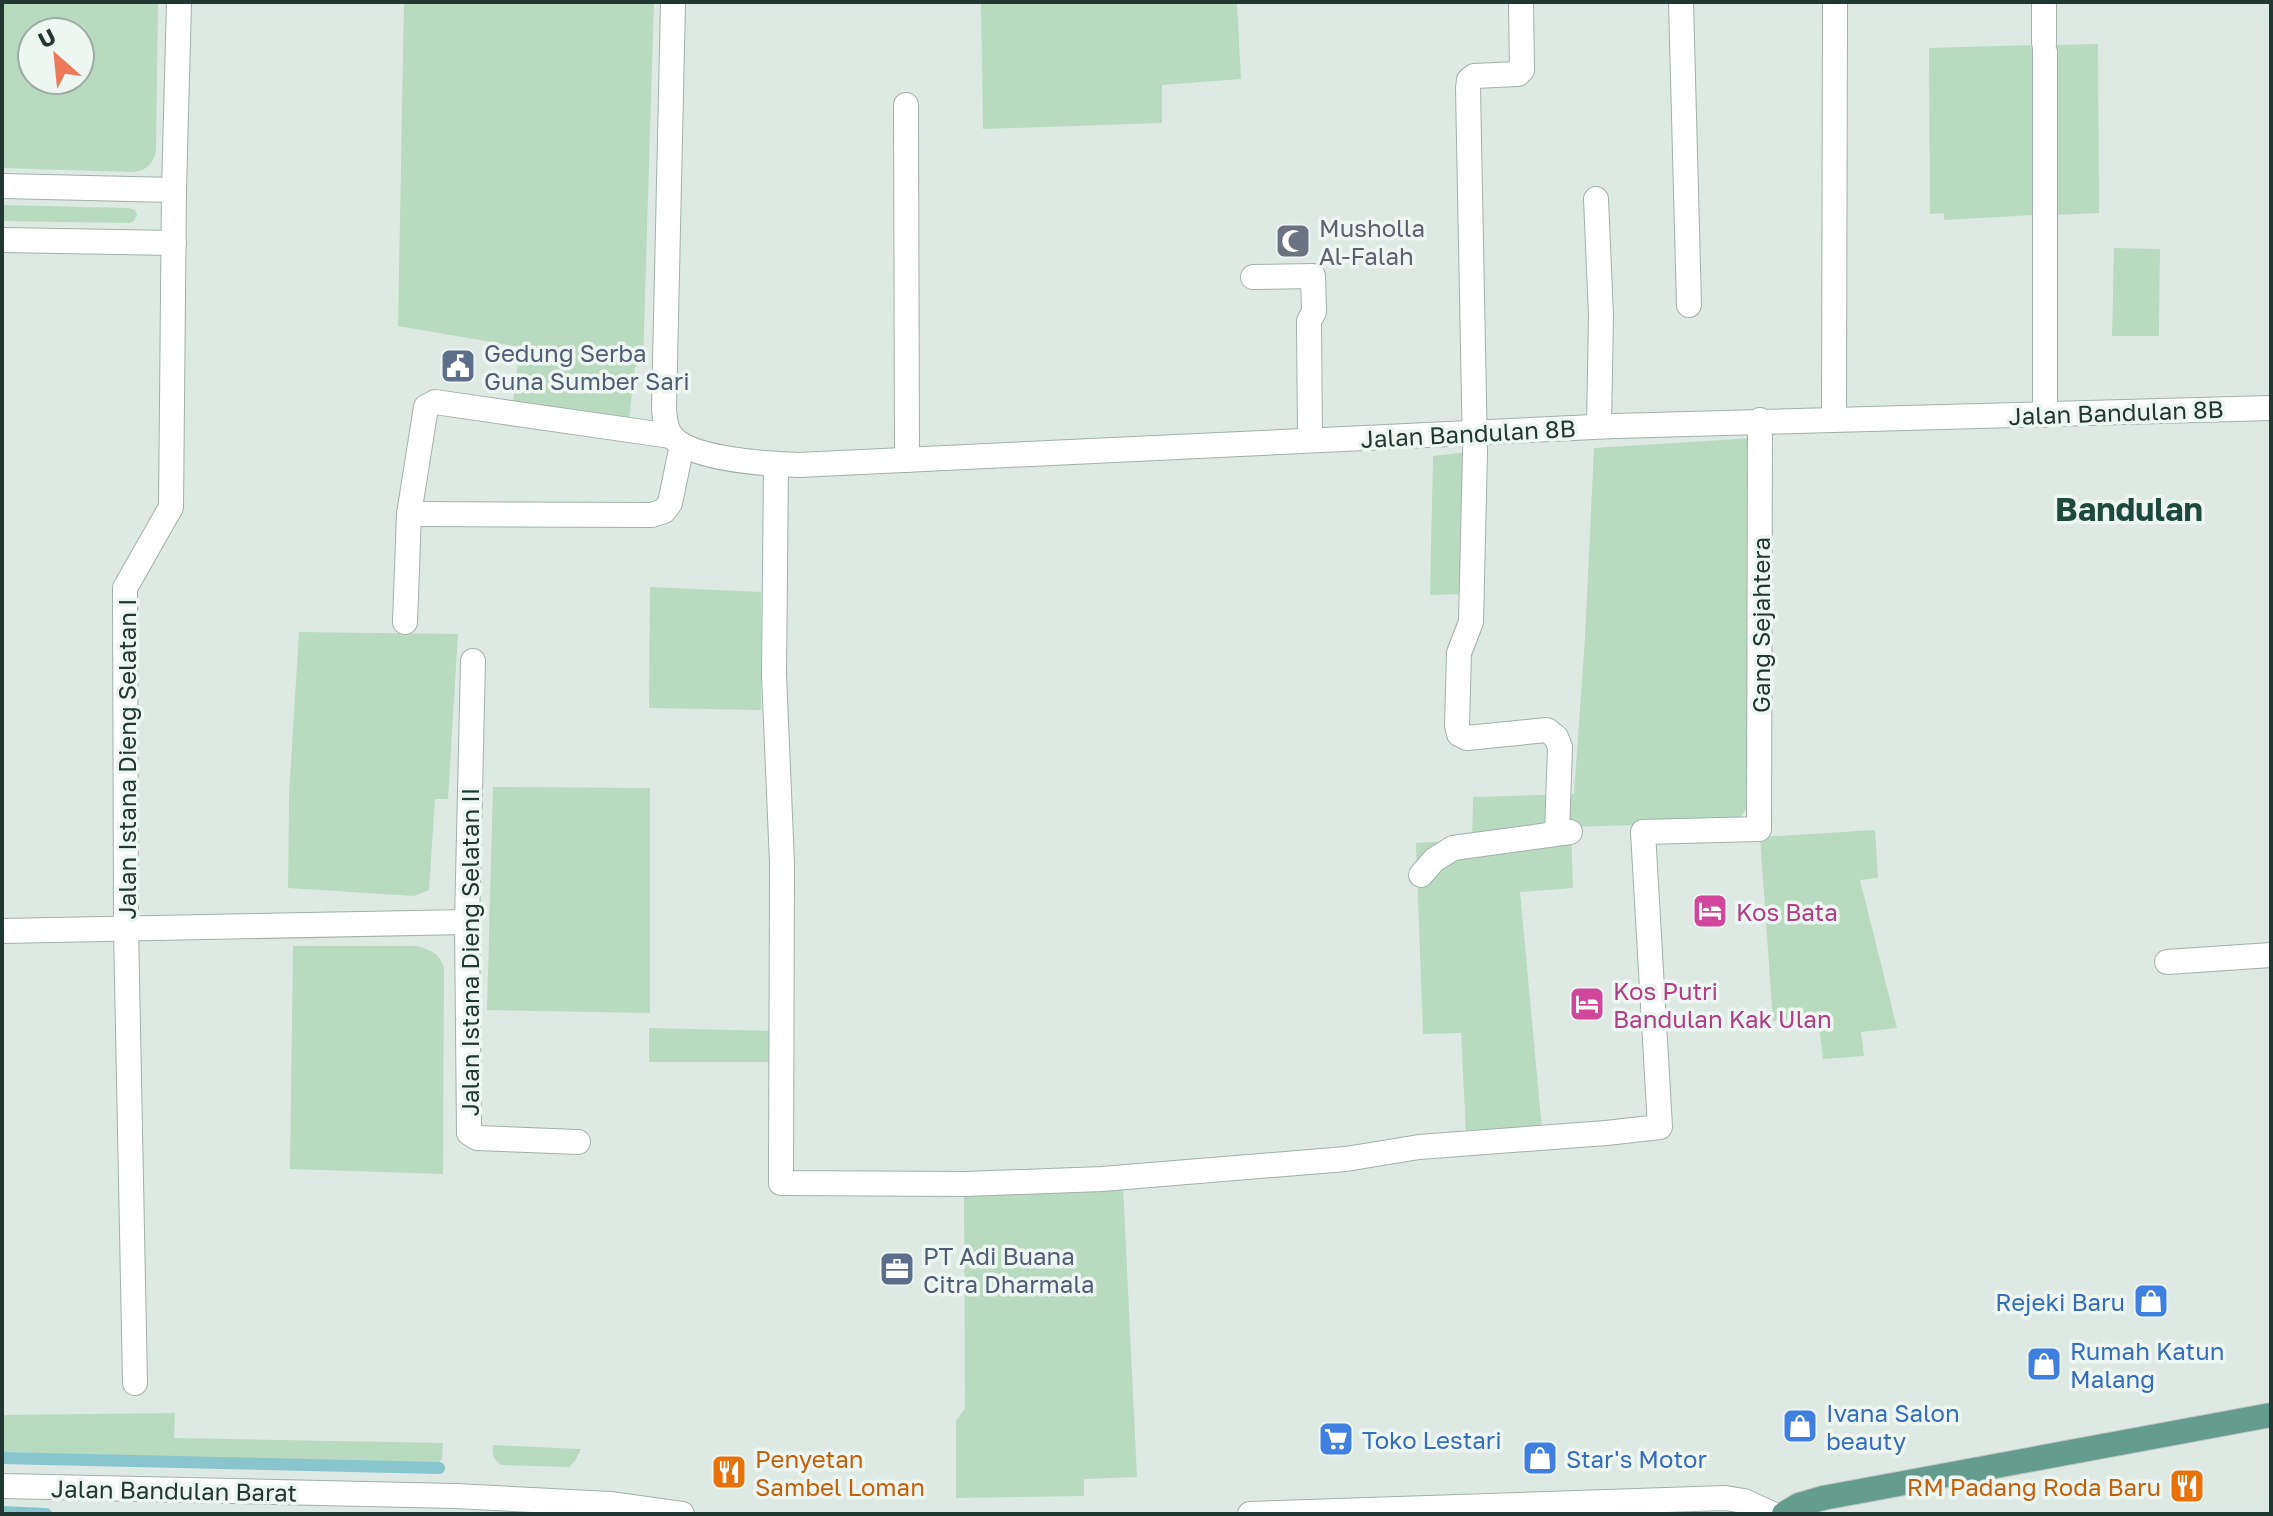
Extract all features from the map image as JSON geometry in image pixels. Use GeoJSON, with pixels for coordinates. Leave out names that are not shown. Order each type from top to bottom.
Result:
{"type":"FeatureCollection","features":[{"type":"Feature","properties":{"kind":"main road"},"geometry":{"type":"LineString","coordinates":[[1784,1514],[1799,1505],[1823,1498],[2271,1415]]}},
{"type":"Feature","properties":{"kind":"street","name":"Jalan Istana Dieng Selatan I"},"geometry":{"type":"LineString","coordinates":[[135,1383],[126,928],[125,588],[171,507],[179,2]]}},
{"type":"Feature","properties":{"kind":"street"},"geometry":{"type":"LineString","coordinates":[[405,622],[409,514],[652,515],[664,511],[670,503],[676,440],[665,422],[664,409],[673,2]]}},
{"type":"Feature","properties":{"kind":"street"},"geometry":{"type":"LineString","coordinates":[[1421,875],[1434,860],[1453,848],[1564,833],[1560,747],[1556,737],[1547,730],[1467,738],[1459,734],[1457,725],[1459,653],[1471,622],[1474,433],[1468,88],[1469,80],[1474,76],[1518,74],[1522,70],[1521,2]]}},
{"type":"Feature","properties":{"kind":"street"},"geometry":{"type":"LineString","coordinates":[[1681,2],[1689,305]]}},
{"type":"Feature","properties":{"kind":"street"},"geometry":{"type":"LineString","coordinates":[[1834,418],[1835,2]]}},
{"type":"Feature","properties":{"kind":"street"},"geometry":{"type":"LineString","coordinates":[[2044,2],[2045,415]]}},
{"type":"Feature","properties":{"kind":"street"},"geometry":{"type":"LineString","coordinates":[[906,105],[907,460]]}},
{"type":"Feature","properties":{"kind":"street"},"geometry":{"type":"LineString","coordinates":[[2,186],[174,190]]}},
{"type":"Feature","properties":{"kind":"street"},"geometry":{"type":"LineString","coordinates":[[1596,199],[1601,316],[1599,426]]}},
{"type":"Feature","properties":{"kind":"street"},"geometry":{"type":"LineString","coordinates":[[2,240],[174,243]]}},
{"type":"Feature","properties":{"kind":"street"},"geometry":{"type":"LineString","coordinates":[[1253,277],[1313,276],[1314,312],[1309,321],[1310,440]]}},
{"type":"Feature","properties":{"kind":"street","name":"Jalan Bandulan 8B"},"geometry":{"type":"LineString","coordinates":[[409,514],[426,407],[435,402],[676,440],[710,455],[799,465],[1599,426],[2271,408]]}},
{"type":"Feature","properties":{"kind":"street","name":"Gang Sejahtera"},"geometry":{"type":"LineString","coordinates":[[776,464],[774,675],[782,863],[781,1183],[965,1184],[1133,1177],[1346,1159],[1419,1147],[1660,1127],[1643,832],[1759,829],[1760,420]]}},
{"type":"Feature","properties":{"kind":"street","name":"Jalan Istana Dieng Selatan II"},"geometry":{"type":"LineString","coordinates":[[473,661],[467,922],[469,1133],[477,1138],[578,1142]]}},
{"type":"Feature","properties":{"kind":"street"},"geometry":{"type":"LineString","coordinates":[[2,931],[467,922]]}},
{"type":"Feature","properties":{"kind":"street"},"geometry":{"type":"LineString","coordinates":[[2167,962],[2271,955]]}},
{"type":"Feature","properties":{"kind":"street","name":"Jalan Bandulan Barat"},"geometry":{"type":"LineString","coordinates":[[2,1486],[455,1496],[610,1504],[682,1514]]}},
{"type":"Feature","properties":{"kind":"street"},"geometry":{"type":"LineString","coordinates":[[1250,1514],[1725,1498],[1744,1501],[1772,1514]]}},
{"type":"Feature","properties":{"kind":"green space"},"geometry":{"type":"Polygon","coordinates":[[[2,2],[158,2],[156,150],[149,166],[133,172],[2,168],[2,2]]]}},
{"type":"Feature","properties":{"kind":"green space"},"geometry":{"type":"Polygon","coordinates":[[[404,2],[654,2],[643,363],[635,367],[629,420],[513,401],[520,347],[398,326],[404,2]]]}},
{"type":"Feature","properties":{"kind":"green space"},"geometry":{"type":"Polygon","coordinates":[[[981,2],[1237,2],[1241,79],[1162,85],[1162,123],[983,129],[981,2]]]}},
{"type":"Feature","properties":{"kind":"green space"},"geometry":{"type":"Polygon","coordinates":[[[2098,44],[2099,213],[2052,215],[2051,45],[2098,44]]]}},
{"type":"Feature","properties":{"kind":"green space"},"geometry":{"type":"Polygon","coordinates":[[[2037,45],[2036,215],[1944,220],[1944,213],[1930,214],[1929,48],[2037,45]]]}},
{"type":"Feature","properties":{"kind":"green space"},"geometry":{"type":"Polygon","coordinates":[[[2,205],[129,208],[135,210],[137,215],[129,223],[2,221],[2,205]]]}},
{"type":"Feature","properties":{"kind":"green space"},"geometry":{"type":"Polygon","coordinates":[[[2114,248],[2160,249],[2159,336],[2112,336],[2114,248]]]}},
{"type":"Feature","properties":{"kind":"green space"},"geometry":{"type":"Polygon","coordinates":[[[1753,438],[1746,810],[1736,822],[1571,827],[1573,888],[1520,892],[1542,1129],[1466,1133],[1461,1033],[1423,1034],[1416,843],[1472,840],[1473,797],[1574,794],[1594,448],[1753,438]]]}},
{"type":"Feature","properties":{"kind":"green space"},"geometry":{"type":"Polygon","coordinates":[[[1469,452],[1466,594],[1430,595],[1433,456],[1469,452]]]}},
{"type":"Feature","properties":{"kind":"green space"},"geometry":{"type":"Polygon","coordinates":[[[650,587],[761,592],[761,710],[649,708],[650,587]]]}},
{"type":"Feature","properties":{"kind":"green space"},"geometry":{"type":"Polygon","coordinates":[[[299,632],[458,634],[448,799],[435,799],[429,890],[414,896],[288,888],[289,795],[299,632]]]}},
{"type":"Feature","properties":{"kind":"green space"},"geometry":{"type":"Polygon","coordinates":[[[493,787],[650,788],[650,1013],[487,1010],[493,787]]]}},
{"type":"Feature","properties":{"kind":"green space"},"geometry":{"type":"Polygon","coordinates":[[[1875,830],[1878,878],[1860,880],[1897,1028],[1861,1032],[1864,1056],[1823,1059],[1818,1017],[1773,1021],[1760,837],[1875,830]]]}},
{"type":"Feature","properties":{"kind":"green space"},"geometry":{"type":"Polygon","coordinates":[[[293,946],[417,946],[431,951],[440,959],[444,968],[443,1174],[290,1169],[293,946]]]}},
{"type":"Feature","properties":{"kind":"green space"},"geometry":{"type":"Polygon","coordinates":[[[649,1028],[773,1031],[773,1062],[649,1062],[649,1028]]]}},
{"type":"Feature","properties":{"kind":"green space"},"geometry":{"type":"Polygon","coordinates":[[[1123,1185],[1137,1477],[1084,1479],[1084,1496],[956,1498],[956,1421],[965,1408],[964,1190],[1123,1185]]]}},
{"type":"Feature","properties":{"kind":"green space"},"geometry":{"type":"Polygon","coordinates":[[[175,1413],[174,1438],[443,1443],[442,1459],[438,1463],[2,1452],[2,1415],[175,1413]]]}},
{"type":"Feature","properties":{"kind":"green space"},"geometry":{"type":"Polygon","coordinates":[[[493,1445],[581,1449],[569,1467],[501,1465],[494,1456],[493,1445]]]}},
{"type":"Feature","properties":{"kind":"waterway"},"geometry":{"type":"LineString","coordinates":[[2,1458],[439,1468]]}},
{"type":"Feature","properties":{"kind":"waterway"},"geometry":{"type":"LineString","coordinates":[[2,1512],[46,1514]]}},
{"type":"Feature","properties":{"kind":"place","name":"Musholla Al-Falah"},"geometry":{"type":"Point","coordinates":[1293,241]}},
{"type":"Feature","properties":{"kind":"place","name":"Gedung Serba Guna Sumber Sari"},"geometry":{"type":"Point","coordinates":[458,366]}},
{"type":"Feature","properties":{"kind":"place","name":"Kos Bata"},"geometry":{"type":"Point","coordinates":[1710,911]}},
{"type":"Feature","properties":{"kind":"place","name":"Kos Putri Bandulan Kak Ulan"},"geometry":{"type":"Point","coordinates":[1587,1004]}},
{"type":"Feature","properties":{"kind":"place","name":"PT Adi Buana Citra Dharmala"},"geometry":{"type":"Point","coordinates":[897,1269]}},
{"type":"Feature","properties":{"kind":"place","name":"Rejeki Baru"},"geometry":{"type":"Point","coordinates":[2151,1301]}},
{"type":"Feature","properties":{"kind":"place","name":"Rumah Katun Malang"},"geometry":{"type":"Point","coordinates":[2044,1364]}},
{"type":"Feature","properties":{"kind":"place","name":"Ivana Salon beauty"},"geometry":{"type":"Point","coordinates":[1800,1426]}},
{"type":"Feature","properties":{"kind":"place","name":"Toko Lestari"},"geometry":{"type":"Point","coordinates":[1336,1439]}},
{"type":"Feature","properties":{"kind":"place","name":"Star's Motor"},"geometry":{"type":"Point","coordinates":[1540,1458]}},
{"type":"Feature","properties":{"kind":"place","name":"Penyetan Sambel Loman"},"geometry":{"type":"Point","coordinates":[729,1472]}},
{"type":"Feature","properties":{"kind":"place","name":"RM Padang Roda Baru"},"geometry":{"type":"Point","coordinates":[2187,1486]}},
{"type":"Feature","properties":{"kind":"district","name":"Bandulan"},"geometry":{"type":"Point","coordinates":[2129,509]}}]}
